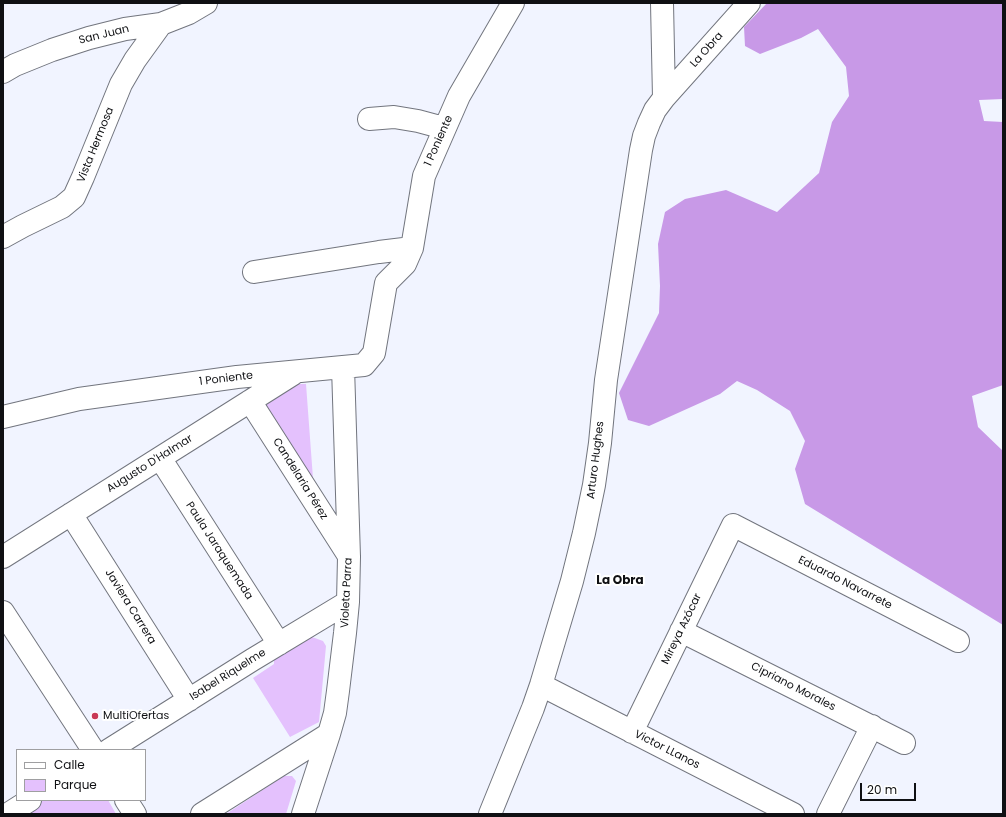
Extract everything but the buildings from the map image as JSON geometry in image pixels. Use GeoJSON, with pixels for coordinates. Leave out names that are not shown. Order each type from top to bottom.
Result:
{"type":"FeatureCollection","features":[{"type":"Feature","properties":{"kind":"street","name":"San Juan"},"geometry":{"type":"LineString","coordinates":[[3,72],[15,65],[46,52],[89,38],[124,29],[161,24],[189,13],[206,3]]}},
{"type":"Feature","properties":{"kind":"street","name":"1 Poniente"},"geometry":{"type":"LineString","coordinates":[[386,283],[405,264],[412,248],[424,176],[444,128],[459,96],[513,3]]}},
{"type":"Feature","properties":{"kind":"street"},"geometry":{"type":"LineString","coordinates":[[662,3],[664,98]]}},
{"type":"Feature","properties":{"kind":"street","name":"La Obra"},"geometry":{"type":"LineString","coordinates":[[664,98],[749,3]]}},
{"type":"Feature","properties":{"kind":"street","name":"Vista Hermosa"},"geometry":{"type":"LineString","coordinates":[[3,237],[62,207],[74,196],[121,84],[135,60],[161,24]]}},
{"type":"Feature","properties":{"kind":"street","name":"Arturo Hughes"},"geometry":{"type":"LineString","coordinates":[[490,814],[533,708],[572,581],[593,491],[607,373],[641,150],[649,123],[664,98]]}},
{"type":"Feature","properties":{"kind":"street"},"geometry":{"type":"LineString","coordinates":[[369,119],[394,117],[418,121],[444,128]]}},
{"type":"Feature","properties":{"kind":"street"},"geometry":{"type":"LineString","coordinates":[[254,272],[412,248]]}},
{"type":"Feature","properties":{"kind":"street","name":"1 Poniente"},"geometry":{"type":"LineString","coordinates":[[3,417],[79,399],[237,377],[364,366],[374,353],[386,283],[379,252]]}},
{"type":"Feature","properties":{"kind":"street","name":"Violeta Parra"},"geometry":{"type":"LineString","coordinates":[[303,814],[329,734],[334,713],[338,691],[348,602],[349,557],[343,367]]}},
{"type":"Feature","properties":{"kind":"street","name":"Augusto D'Halmar"},"geometry":{"type":"LineString","coordinates":[[3,557],[297,372]]}},
{"type":"Feature","properties":{"kind":"street","name":"Candelaria Pérez"},"geometry":{"type":"LineString","coordinates":[[250,401],[349,557]]}},
{"type":"Feature","properties":{"kind":"street","name":"Paula Jaraquemada"},"geometry":{"type":"LineString","coordinates":[[160,458],[279,644]]}},
{"type":"Feature","properties":{"kind":"street","name":"Javiera Carrera"},"geometry":{"type":"LineString","coordinates":[[71,514],[189,700]]}},
{"type":"Feature","properties":{"kind":"street","name":"Mireya Azócar"},"geometry":{"type":"LineString","coordinates":[[632,732],[733,525]]}},
{"type":"Feature","properties":{"kind":"street","name":"Eduardo Navarrete"},"geometry":{"type":"LineString","coordinates":[[733,525],[958,642]]}},
{"type":"Feature","properties":{"kind":"street","name":"Isabel Riquelme"},"geometry":{"type":"LineString","coordinates":[[111,749],[348,602]]}},
{"type":"Feature","properties":{"kind":"street"},"geometry":{"type":"LineString","coordinates":[[3,612],[92,749]]}},
{"type":"Feature","properties":{"kind":"street","name":"Cipriano Morales"},"geometry":{"type":"LineString","coordinates":[[681,631],[904,743]]}},
{"type":"Feature","properties":{"kind":"street","name":"Victor LLanos"},"geometry":{"type":"LineString","coordinates":[[541,685],[793,814]]}},
{"type":"Feature","properties":{"kind":"street"},"geometry":{"type":"LineString","coordinates":[[828,814],[872,726]]}},
{"type":"Feature","properties":{"kind":"street"},"geometry":{"type":"LineString","coordinates":[[202,814],[329,734]]}},
{"type":"Feature","properties":{"kind":"street"},"geometry":{"type":"LineString","coordinates":[[6,810],[28,801]]}},
{"type":"Feature","properties":{"kind":"street"},"geometry":{"type":"LineString","coordinates":[[127,801],[135,814]]}},
{"type":"Feature","properties":{"kind":"green space"},"geometry":{"type":"Polygon","coordinates":[[[295,384],[306,384],[314,492],[260,401],[295,384]]]}},
{"type":"Feature","properties":{"kind":"green space"},"geometry":{"type":"Polygon","coordinates":[[[312,637],[323,641],[326,646],[319,722],[290,737],[253,678],[274,664],[274,660],[312,637]]]}},
{"type":"Feature","properties":{"kind":"green space"},"geometry":{"type":"Polygon","coordinates":[[[284,776],[292,776],[296,781],[286,814],[226,814],[284,776]]]}},
{"type":"Feature","properties":{"kind":"green space"},"geometry":{"type":"Polygon","coordinates":[[[37,801],[109,801],[116,814],[18,814],[37,801]]]}},
{"type":"Feature","properties":{"kind":"shaded area"},"geometry":{"type":"Polygon","coordinates":[[[767,3],[1003,3],[1003,99],[979,100],[984,121],[1003,122],[1003,385],[972,396],[978,427],[1003,451],[1003,625],[805,504],[795,469],[805,441],[790,411],[757,390],[737,381],[720,394],[649,426],[628,420],[619,393],[659,313],[660,286],[658,244],[665,212],[685,199],[726,190],[777,212],[819,173],[832,122],[849,96],[846,67],[818,29],[801,38],[760,54],[745,46],[744,27],[767,3]]]}},
{"type":"Feature","properties":{"kind":"place","name":"MultiOfertas"},"geometry":{"type":"Point","coordinates":[95,716]}},
{"type":"Feature","properties":{"kind":"district","name":"La Obra"},"geometry":{"type":"Point","coordinates":[620,581]}}]}
